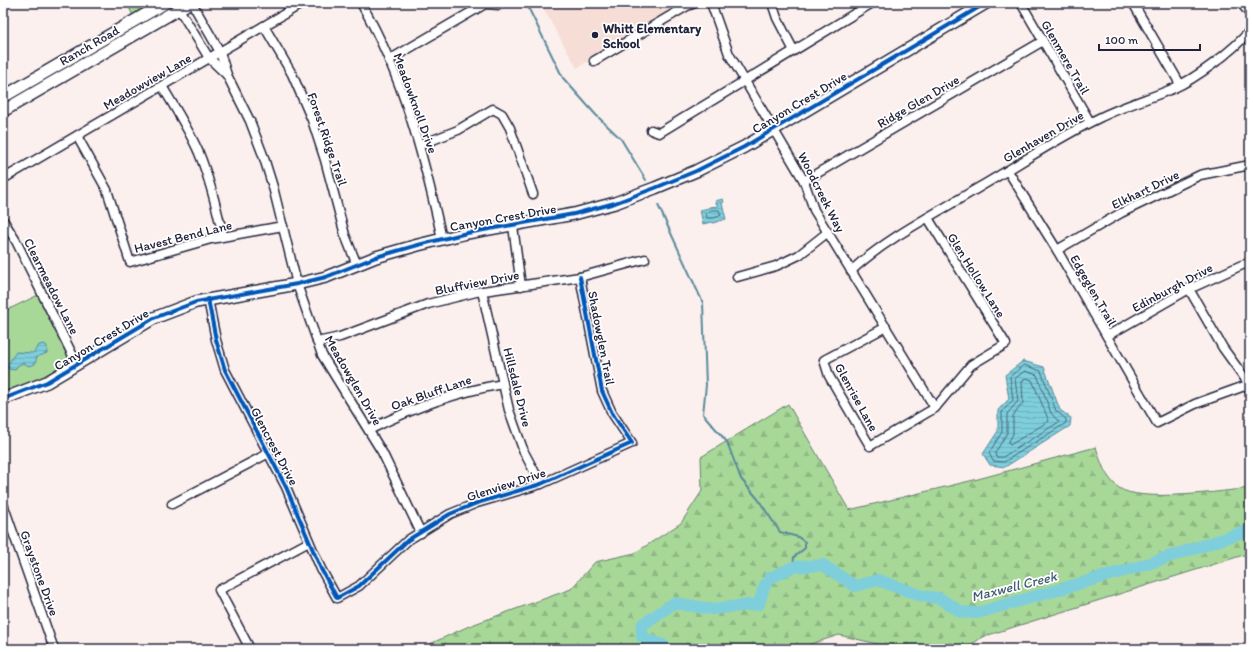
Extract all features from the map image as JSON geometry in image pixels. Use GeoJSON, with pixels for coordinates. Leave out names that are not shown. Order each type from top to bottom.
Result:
{"type":"FeatureCollection","features":[{"type":"Feature","properties":{"kind":"street","name":"Ranch Road"},"geometry":{"type":"LineString","coordinates":[[3,97],[165,3]]}},
{"type":"Feature","properties":{"kind":"street","name":"Ranch Road"},"geometry":{"type":"LineString","coordinates":[[3,111],[179,6],[190,3]]}},
{"type":"Feature","properties":{"kind":"street","name":"Meadowglen Drive"},"geometry":{"type":"LineString","coordinates":[[190,3],[220,52],[227,74],[250,121],[273,187],[297,284],[322,355],[369,430],[401,490],[421,533]]}},
{"type":"Feature","properties":{"kind":"street","name":"Meadowview Lane"},"geometry":{"type":"LineString","coordinates":[[3,179],[303,3]]}},
{"type":"Feature","properties":{"kind":"street","name":"Meadowknoll Drive"},"geometry":{"type":"LineString","coordinates":[[361,3],[389,60],[414,124],[442,239]]}},
{"type":"Feature","properties":{"kind":"street"},"geometry":{"type":"LineString","coordinates":[[594,61],[687,6],[695,3]]}},
{"type":"Feature","properties":{"kind":"street","name":"Woodcreek Way"},"geometry":{"type":"LineString","coordinates":[[711,3],[729,54],[804,181],[814,210],[935,408]]}},
{"type":"Feature","properties":{"kind":"street"},"geometry":{"type":"LineString","coordinates":[[772,3],[777,18],[793,49]]}},
{"type":"Feature","properties":{"kind":"street"},"geometry":{"type":"LineString","coordinates":[[651,130],[659,133],[793,49],[872,3]]}},
{"type":"Feature","properties":{"kind":"street","name":"Canyon Crest Drive"},"geometry":{"type":"LineString","coordinates":[[3,399],[47,382],[154,318],[196,302],[297,284],[326,277],[418,244],[574,214],[615,203],[696,171],[744,147],[986,3]]}},
{"type":"Feature","properties":{"kind":"street","name":"Glenmere Trail"},"geometry":{"type":"LineString","coordinates":[[1021,3],[1090,122]]}},
{"type":"Feature","properties":{"kind":"street"},"geometry":{"type":"LineString","coordinates":[[1133,3],[1180,84]]}},
{"type":"Feature","properties":{"kind":"street"},"geometry":{"type":"LineString","coordinates":[[1241,3],[1250,14]]}},
{"type":"Feature","properties":{"kind":"street"},"geometry":{"type":"LineString","coordinates":[[389,60],[485,4],[499,5]]}},
{"type":"Feature","properties":{"kind":"street","name":"Meadowglen Drive"},"geometry":{"type":"LineString","coordinates":[[179,6],[209,58],[227,74]]}},
{"type":"Feature","properties":{"kind":"street","name":"Forest Ridge Trail"},"geometry":{"type":"LineString","coordinates":[[264,26],[292,74],[312,120],[327,166],[345,236],[357,265]]}},
{"type":"Feature","properties":{"kind":"street","name":"Glenhaven Drive"},"geometry":{"type":"LineString","coordinates":[[851,271],[867,257],[928,218],[1090,122],[1120,107],[1180,84],[1224,54],[1250,31]]}},
{"type":"Feature","properties":{"kind":"street","name":"Ridge Glen Drive"},"geometry":{"type":"LineString","coordinates":[[804,181],[1043,42]]}},
{"type":"Feature","properties":{"kind":"street"},"geometry":{"type":"LineString","coordinates":[[162,86],[185,125],[199,154],[212,193],[223,236]]}},
{"type":"Feature","properties":{"kind":"street"},"geometry":{"type":"LineString","coordinates":[[420,145],[458,130],[493,109],[502,114],[510,128],[533,194]]}},
{"type":"Feature","properties":{"kind":"street","name":"Havest Bend Lane"},"geometry":{"type":"LineString","coordinates":[[77,136],[107,190],[130,262],[159,252],[223,236],[283,226]]}},
{"type":"Feature","properties":{"kind":"street","name":"Elkhart Drive"},"geometry":{"type":"LineString","coordinates":[[1058,250],[1121,213],[1200,175],[1250,165]]}},
{"type":"Feature","properties":{"kind":"street","name":"Edgeglen Trail"},"geometry":{"type":"LineString","coordinates":[[1008,171],[1058,250],[1157,423],[1195,404],[1249,384]]}},
{"type":"Feature","properties":{"kind":"street","name":"Glen Hollow Lane"},"geometry":{"type":"LineString","coordinates":[[928,218],[1006,344],[971,365],[935,408]]}},
{"type":"Feature","properties":{"kind":"street","name":"Clearmeadow Lane"},"geometry":{"type":"LineString","coordinates":[[3,220],[16,241],[77,364]]}},
{"type":"Feature","properties":{"kind":"street"},"geometry":{"type":"LineString","coordinates":[[513,226],[521,286]]}},
{"type":"Feature","properties":{"kind":"street"},"geometry":{"type":"LineString","coordinates":[[737,277],[776,266],[800,255],[828,232]]}},
{"type":"Feature","properties":{"kind":"street","name":"Bluffview Drive"},"geometry":{"type":"LineString","coordinates":[[317,342],[340,337],[428,304],[482,291],[580,277],[645,259]]}},
{"type":"Feature","properties":{"kind":"street","name":"Edinburgh Drive"},"geometry":{"type":"LineString","coordinates":[[1107,336],[1189,289],[1242,264],[1250,263]]}},
{"type":"Feature","properties":{"kind":"street","name":"Shadowglen Trail"},"geometry":{"type":"LineString","coordinates":[[580,277],[602,391],[612,413],[632,444]]}},
{"type":"Feature","properties":{"kind":"street"},"geometry":{"type":"LineString","coordinates":[[1189,289],[1223,348],[1249,384]]}},
{"type":"Feature","properties":{"kind":"street","name":"Hillsdale Drive"},"geometry":{"type":"LineString","coordinates":[[482,291],[503,384],[516,431],[524,452],[541,484]]}},
{"type":"Feature","properties":{"kind":"street","name":"Glencrest Drive"},"geometry":{"type":"LineString","coordinates":[[208,299],[216,340],[226,370],[241,402],[286,487],[321,570],[337,598]]}},
{"type":"Feature","properties":{"kind":"street","name":"Glenrise Lane"},"geometry":{"type":"LineString","coordinates":[[886,328],[824,360],[829,376],[870,446],[935,408]]}},
{"type":"Feature","properties":{"kind":"street","name":"Oak Bluff Lane"},"geometry":{"type":"LineString","coordinates":[[369,430],[409,410],[442,398],[473,389],[503,384]]}},
{"type":"Feature","properties":{"kind":"street","name":"Glenview Drive"},"geometry":{"type":"LineString","coordinates":[[337,598],[359,586],[408,540],[450,514],[477,503],[541,484],[632,444]]}},
{"type":"Feature","properties":{"kind":"street"},"geometry":{"type":"LineString","coordinates":[[172,504],[269,453]]}},
{"type":"Feature","properties":{"kind":"street","name":"Graystone Drive"},"geometry":{"type":"LineString","coordinates":[[3,504],[54,649]]}},
{"type":"Feature","properties":{"kind":"street"},"geometry":{"type":"LineString","coordinates":[[248,649],[248,645],[219,590],[309,542]]}},
{"type":"Feature","properties":{"kind":"shaded area","name":"Whitt Elementary School"},"geometry":{"type":"Polygon","coordinates":[[[540,3],[685,3],[577,68],[540,3]]]}},
{"type":"Feature","properties":{"kind":"green space"},"geometry":{"type":"Polygon","coordinates":[[[127,3],[156,3],[133,16],[127,3]]]}},
{"type":"Feature","properties":{"kind":"green space"},"geometry":{"type":"Polygon","coordinates":[[[38,295],[69,357],[68,362],[43,377],[3,393],[3,335],[7,333],[3,325],[3,312],[38,295]]]}},
{"type":"Feature","properties":{"kind":"green space"},"geometry":{"type":"Polygon","coordinates":[[[788,404],[849,510],[978,479],[1096,447],[1102,464],[1110,479],[1119,488],[1130,492],[1145,495],[1183,495],[1250,488],[1250,553],[982,637],[966,649],[899,649],[839,635],[795,649],[419,649],[469,626],[571,589],[595,562],[635,553],[681,523],[702,491],[701,457],[788,404]]]}},
{"type":"Feature","properties":{"kind":"water"},"geometry":{"type":"Polygon","coordinates":[[[723,199],[724,202],[722,203],[726,219],[703,224],[700,210],[718,206],[715,201],[723,199]]]}},
{"type":"Feature","properties":{"kind":"water"},"geometry":{"type":"Polygon","coordinates":[[[44,344],[47,346],[47,353],[37,357],[35,364],[29,366],[23,363],[17,366],[15,370],[8,369],[8,364],[16,352],[33,353],[39,345],[44,344]]]}},
{"type":"Feature","properties":{"kind":"water"},"geometry":{"type":"Polygon","coordinates":[[[1023,361],[1044,367],[1060,410],[1071,418],[1070,426],[1005,467],[990,465],[983,454],[998,431],[998,410],[1009,399],[1005,375],[1023,361]]]}},
{"type":"Feature","properties":{"kind":"waterway"},"geometry":{"type":"LineString","coordinates":[[526,3],[563,78],[596,115],[621,139],[646,180]]}},
{"type":"Feature","properties":{"kind":"waterway"},"geometry":{"type":"LineString","coordinates":[[658,205],[703,303],[706,385],[703,414],[727,442],[741,479],[758,499],[780,532],[798,537],[805,542],[805,548],[794,557],[793,567]]}},
{"type":"Feature","properties":{"kind":"waterway","name":"Maxwell Creek"},"geometry":{"type":"LineString","coordinates":[[666,649],[663,645],[642,637],[642,625],[674,603],[712,609],[759,604],[764,587],[770,578],[793,567],[823,565],[855,586],[878,580],[919,595],[941,599],[961,612],[977,613],[1138,567],[1250,530]]}},
{"type":"Feature","properties":{"kind":"cycle path"},"geometry":{"type":"LineString","coordinates":[[3,399],[47,382],[154,318],[196,302],[297,284],[326,277],[376,257],[418,245],[467,233],[574,214],[615,203],[655,188],[696,171],[744,147],[986,3]]}},
{"type":"Feature","properties":{"kind":"cycle path"},"geometry":{"type":"LineString","coordinates":[[208,299],[216,340],[225,370],[286,487],[321,569],[337,598],[359,586],[408,540],[450,514],[477,503],[541,484],[632,443],[612,413],[602,391],[580,277]]}},
{"type":"Feature","properties":{"kind":"place","name":"Whitt Elementary School"},"geometry":{"type":"Point","coordinates":[595,35]}}]}
